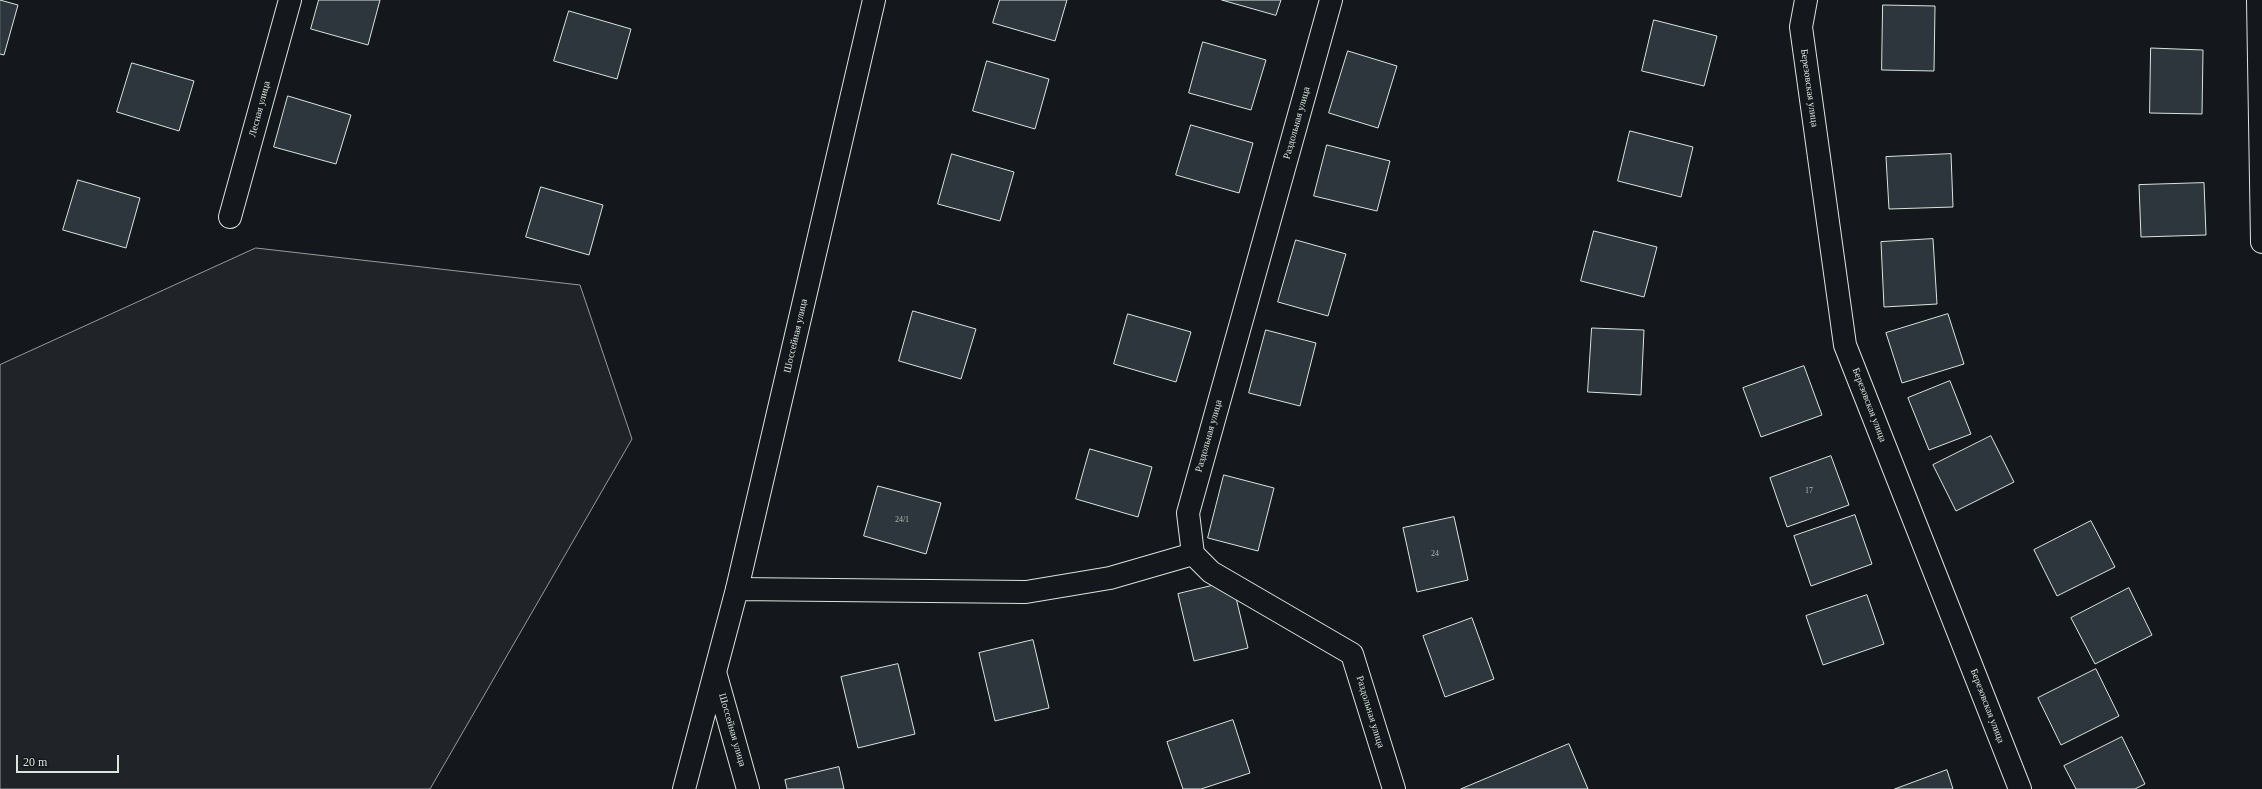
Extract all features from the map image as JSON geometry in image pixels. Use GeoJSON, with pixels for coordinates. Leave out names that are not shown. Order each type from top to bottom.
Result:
{"type":"FeatureCollection","features":[{"type":"Feature","properties":{"kind":"street","name":"Лесная улица"},"geometry":{"type":"LineString","coordinates":[[230,218],[290,0]]}},
{"type":"Feature","properties":{"kind":"street","name":"Шоссейная улица"},"geometry":{"type":"LineString","coordinates":[[684,789],[737,589],[874,0]]}},
{"type":"Feature","properties":{"kind":"street","name":"Раздольная улица"},"geometry":{"type":"LineString","coordinates":[[1331,0],[1188,513],[1193,554],[1211,572],[1352,654],[1394,789]]}},
{"type":"Feature","properties":{"kind":"street","name":"Березовская улица"},"geometry":{"type":"LineString","coordinates":[[1806,0],[1801,27],[1845,345],[2020,789]]}},
{"type":"Feature","properties":{"kind":"street"},"geometry":{"type":"LineString","coordinates":[[2258,0],[2262,242]]}},
{"type":"Feature","properties":{"kind":"street"},"geometry":{"type":"LineString","coordinates":[[737,589],[1026,592],[1110,578],[1193,554]]}},
{"type":"Feature","properties":{"kind":"street","name":"Шоссейная улица"},"geometry":{"type":"LineString","coordinates":[[715,671],[748,789]]}},
{"type":"Feature","properties":{"kind":"shaded area"},"geometry":{"type":"Polygon","coordinates":[[[256,248],[580,285],[632,439],[430,789],[0,789],[0,365],[256,248]]]}},
{"type":"Feature","properties":{"kind":"building"},"geometry":{"type":"Polygon","coordinates":[[[0,0],[18,5],[4,55],[0,54],[0,0]]]}},
{"type":"Feature","properties":{"kind":"building"},"geometry":{"type":"Polygon","coordinates":[[[319,0],[380,0],[368,45],[311,29],[319,0]]]}},
{"type":"Feature","properties":{"kind":"building"},"geometry":{"type":"Polygon","coordinates":[[[1000,0],[1067,0],[1055,41],[993,23],[1000,0]]]}},
{"type":"Feature","properties":{"kind":"building"},"geometry":{"type":"Polygon","coordinates":[[[1222,0],[1281,0],[1276,15],[1222,0]]]}},
{"type":"Feature","properties":{"kind":"building"},"geometry":{"type":"Polygon","coordinates":[[[1883,5],[1935,6],[1934,71],[1882,70],[1883,5]]]}},
{"type":"Feature","properties":{"kind":"building"},"geometry":{"type":"Polygon","coordinates":[[[569,11],[631,29],[617,79],[554,61],[569,11]]]}},
{"type":"Feature","properties":{"kind":"building"},"geometry":{"type":"Polygon","coordinates":[[[1654,20],[1717,36],[1704,86],[1642,71],[1654,20]]]}},
{"type":"Feature","properties":{"kind":"building"},"geometry":{"type":"Polygon","coordinates":[[[1203,42],[1266,60],[1251,110],[1189,93],[1203,42]]]}},
{"type":"Feature","properties":{"kind":"building"},"geometry":{"type":"Polygon","coordinates":[[[2151,48],[2203,50],[2202,114],[2150,113],[2151,48]]]}},
{"type":"Feature","properties":{"kind":"building"},"geometry":{"type":"Polygon","coordinates":[[[1348,51],[1397,66],[1378,128],[1329,113],[1348,51]]]}},
{"type":"Feature","properties":{"kind":"building"},"geometry":{"type":"Polygon","coordinates":[[[987,61],[1049,79],[1035,129],[973,111],[987,61]]]}},
{"type":"Feature","properties":{"kind":"building"},"geometry":{"type":"Polygon","coordinates":[[[132,63],[194,81],[179,131],[117,112],[132,63]]]}},
{"type":"Feature","properties":{"kind":"building"},"geometry":{"type":"Polygon","coordinates":[[[288,96],[351,115],[336,164],[274,147],[288,96]]]}},
{"type":"Feature","properties":{"kind":"building"},"geometry":{"type":"Polygon","coordinates":[[[1191,125],[1253,143],[1239,193],[1176,175],[1191,125]]]}},
{"type":"Feature","properties":{"kind":"building"},"geometry":{"type":"Polygon","coordinates":[[[1630,131],[1693,147],[1681,197],[1618,181],[1630,131]]]}},
{"type":"Feature","properties":{"kind":"building"},"geometry":{"type":"Polygon","coordinates":[[[1327,145],[1390,161],[1377,211],[1314,196],[1327,145]]]}},
{"type":"Feature","properties":{"kind":"building"},"geometry":{"type":"Polygon","coordinates":[[[952,154],[1014,172],[1000,221],[938,204],[952,154]]]}},
{"type":"Feature","properties":{"kind":"building"},"geometry":{"type":"Polygon","coordinates":[[[1951,154],[1953,207],[1889,209],[1886,157],[1951,154]]]}},
{"type":"Feature","properties":{"kind":"building"},"geometry":{"type":"Polygon","coordinates":[[[78,180],[140,198],[126,248],[63,230],[78,180]]]}},
{"type":"Feature","properties":{"kind":"building"},"geometry":{"type":"Polygon","coordinates":[[[2204,183],[2206,235],[2141,237],[2139,185],[2204,183]]]}},
{"type":"Feature","properties":{"kind":"building"},"geometry":{"type":"Polygon","coordinates":[[[541,187],[603,205],[589,255],[526,237],[541,187]]]}},
{"type":"Feature","properties":{"kind":"building"},"geometry":{"type":"Polygon","coordinates":[[[1594,231],[1657,247],[1644,297],[1581,281],[1594,231]]]}},
{"type":"Feature","properties":{"kind":"building"},"geometry":{"type":"Polygon","coordinates":[[[1933,239],[1937,304],[1884,307],[1881,242],[1933,239]]]}},
{"type":"Feature","properties":{"kind":"building"},"geometry":{"type":"Polygon","coordinates":[[[1296,240],[1346,254],[1328,316],[1278,302],[1296,240]]]}},
{"type":"Feature","properties":{"kind":"building"},"geometry":{"type":"Polygon","coordinates":[[[913,311],[976,329],[961,379],[899,361],[913,311]]]}},
{"type":"Feature","properties":{"kind":"building"},"geometry":{"type":"Polygon","coordinates":[[[1128,314],[1191,332],[1176,382],[1114,364],[1128,314]]]}},
{"type":"Feature","properties":{"kind":"building"},"geometry":{"type":"Polygon","coordinates":[[[1948,314],[1964,364],[1902,383],[1886,333],[1948,314]]]}},
{"type":"Feature","properties":{"kind":"building"},"geometry":{"type":"Polygon","coordinates":[[[1592,328],[1644,330],[1641,395],[1588,392],[1592,328]]]}},
{"type":"Feature","properties":{"kind":"building"},"geometry":{"type":"Polygon","coordinates":[[[1266,330],[1316,343],[1300,406],[1249,393],[1266,330]]]}},
{"type":"Feature","properties":{"kind":"building"},"geometry":{"type":"Polygon","coordinates":[[[1804,366],[1822,415],[1761,437],[1743,388],[1804,366]]]}},
{"type":"Feature","properties":{"kind":"building"},"geometry":{"type":"Polygon","coordinates":[[[1950,381],[1971,434],[1929,450],[1908,398],[1950,381]]]}},
{"type":"Feature","properties":{"kind":"building"},"geometry":{"type":"Polygon","coordinates":[[[1991,436],[2014,482],[1956,511],[1933,465],[1991,436]]]}},
{"type":"Feature","properties":{"kind":"building"},"geometry":{"type":"Polygon","coordinates":[[[1090,449],[1152,467],[1138,517],[1076,499],[1090,449]]]}},
{"type":"Feature","properties":{"kind":"building"},"geometry":{"type":"Polygon","coordinates":[[[1831,456],[1849,505],[1787,527],[1770,478],[1831,456]]]}},
{"type":"Feature","properties":{"kind":"building"},"geometry":{"type":"Polygon","coordinates":[[[1224,475],[1274,488],[1258,551],[1208,538],[1224,475]]]}},
{"type":"Feature","properties":{"kind":"building"},"geometry":{"type":"Polygon","coordinates":[[[878,486],[941,503],[926,554],[864,536],[878,486]]]}},
{"type":"Feature","properties":{"kind":"building"},"geometry":{"type":"Polygon","coordinates":[[[1855,515],[1872,564],[1811,586],[1794,536],[1855,515]]]}},
{"type":"Feature","properties":{"kind":"building"},"geometry":{"type":"Polygon","coordinates":[[[1454,517],[1468,580],[1417,592],[1403,528],[1454,517]]]}},
{"type":"Feature","properties":{"kind":"building"},"geometry":{"type":"Polygon","coordinates":[[[2091,521],[2115,567],[2057,596],[2034,550],[2091,521]]]}},
{"type":"Feature","properties":{"kind":"building"},"geometry":{"type":"Polygon","coordinates":[[[1232,581],[1248,648],[1194,661],[1178,594],[1232,581]]]}},
{"type":"Feature","properties":{"kind":"building"},"geometry":{"type":"Polygon","coordinates":[[[2129,588],[2152,635],[2095,664],[2071,618],[2129,588]]]}},
{"type":"Feature","properties":{"kind":"building"},"geometry":{"type":"Polygon","coordinates":[[[1867,595],[1884,644],[1823,665],[1806,616],[1867,595]]]}},
{"type":"Feature","properties":{"kind":"building"},"geometry":{"type":"Polygon","coordinates":[[[1472,618],[1494,679],[1445,697],[1423,636],[1472,618]]]}},
{"type":"Feature","properties":{"kind":"building"},"geometry":{"type":"Polygon","coordinates":[[[1033,640],[1049,708],[995,721],[979,653],[1033,640]]]}},
{"type":"Feature","properties":{"kind":"building"},"geometry":{"type":"Polygon","coordinates":[[[898,664],[915,734],[858,748],[841,677],[898,664]]]}},
{"type":"Feature","properties":{"kind":"building"},"geometry":{"type":"Polygon","coordinates":[[[2096,669],[2119,716],[2061,745],[2038,698],[2096,669]]]}},
{"type":"Feature","properties":{"kind":"building"},"geometry":{"type":"Polygon","coordinates":[[[1233,720],[1250,773],[1201,789],[1183,789],[1167,742],[1233,720]]]}},
{"type":"Feature","properties":{"kind":"building"},"geometry":{"type":"Polygon","coordinates":[[[2122,737],[2145,784],[2135,789],[2076,789],[2064,766],[2122,737]]]}},
{"type":"Feature","properties":{"kind":"building"},"geometry":{"type":"Polygon","coordinates":[[[1569,744],[1588,789],[1461,789],[1569,744]]]}},
{"type":"Feature","properties":{"kind":"building"},"geometry":{"type":"Polygon","coordinates":[[[839,767],[844,789],[787,789],[785,780],[839,767]]]}},
{"type":"Feature","properties":{"kind":"building"},"geometry":{"type":"Polygon","coordinates":[[[1947,770],[1953,789],[1895,789],[1947,770]]]}}]}
